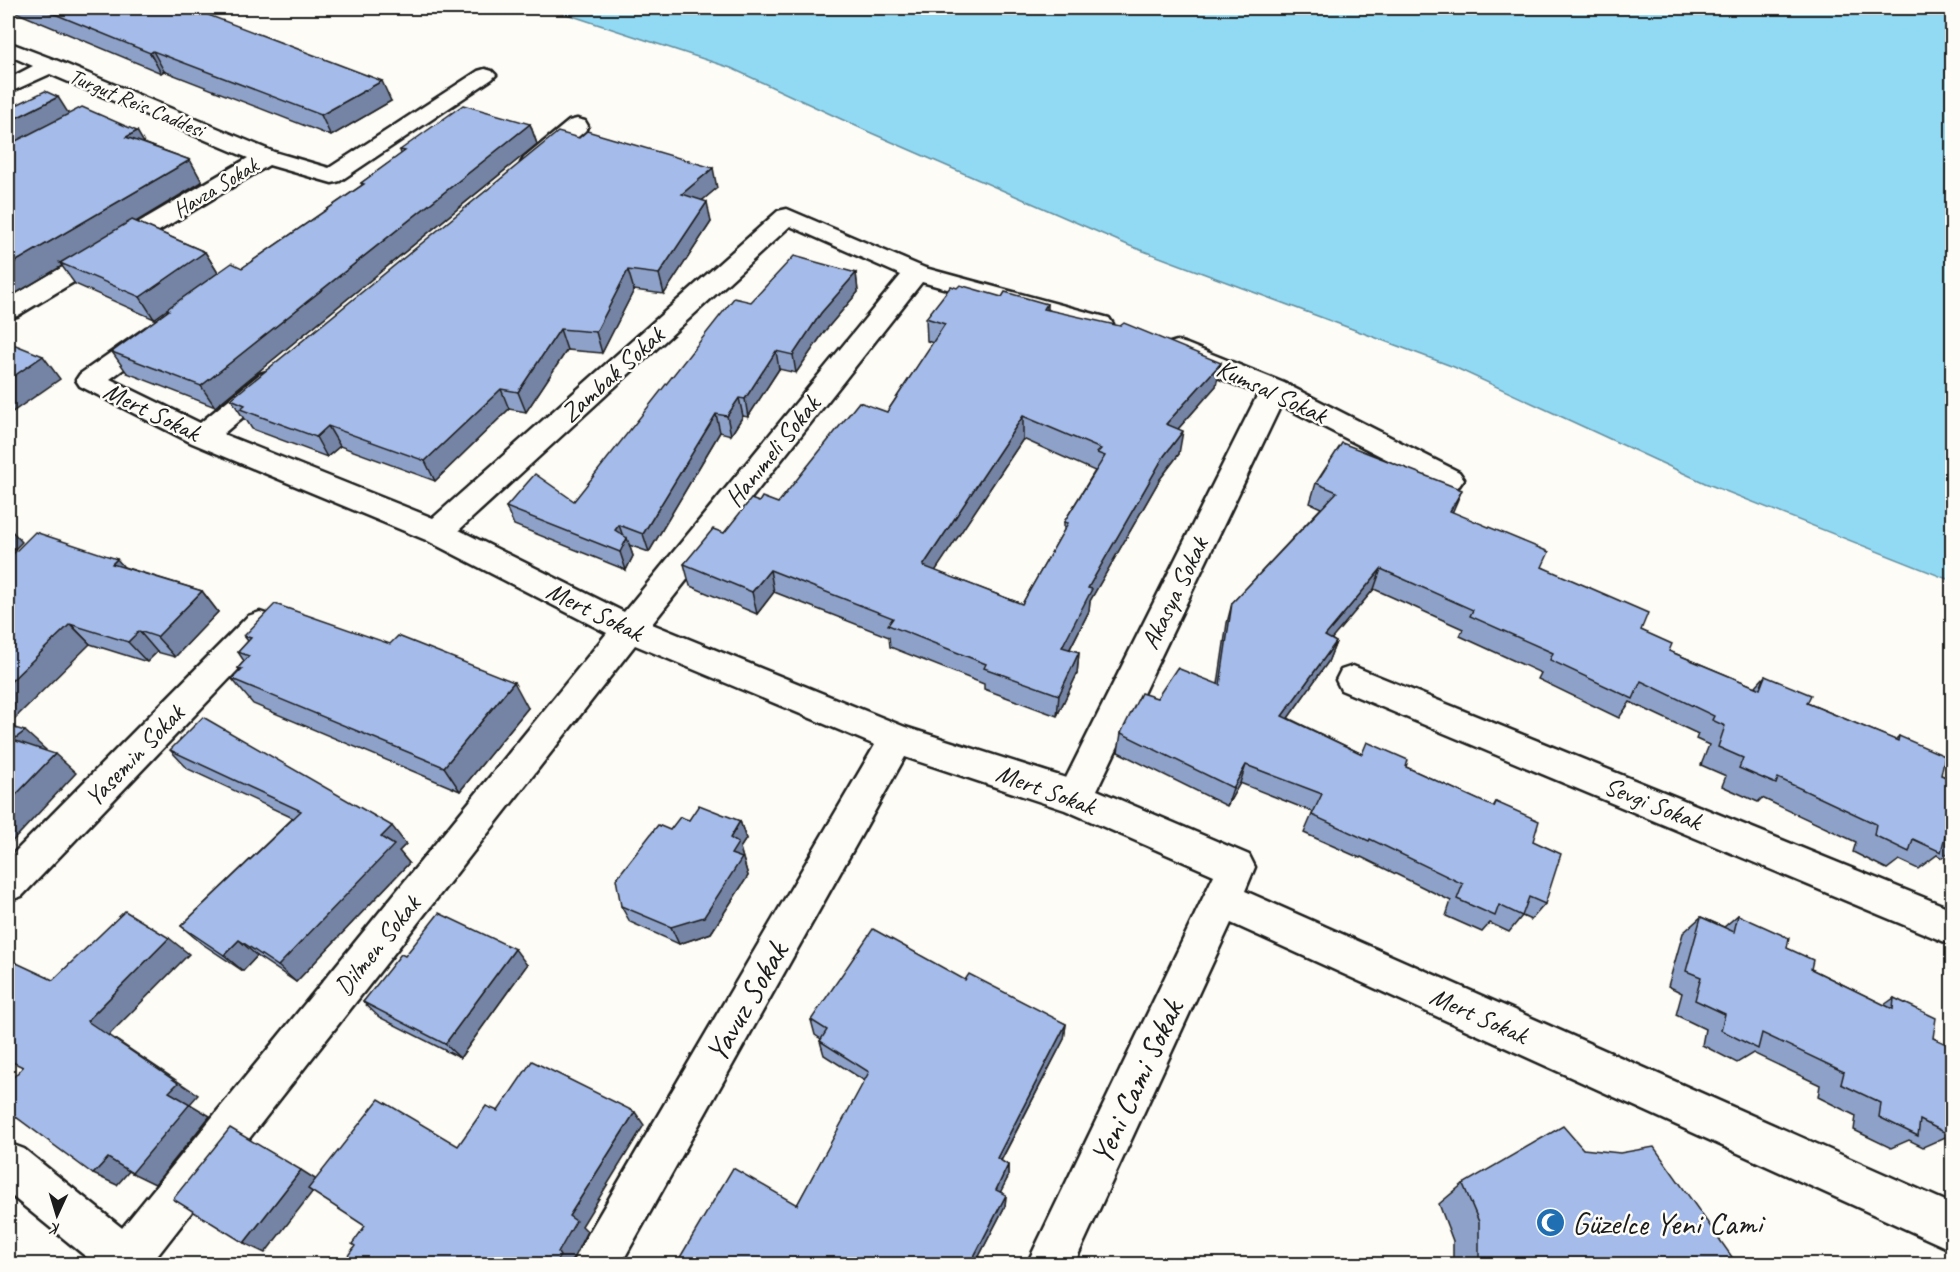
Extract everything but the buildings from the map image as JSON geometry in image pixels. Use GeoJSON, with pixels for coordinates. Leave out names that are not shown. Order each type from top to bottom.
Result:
{"type":"FeatureCollection","features":[{"type":"Feature","properties":{"kind":"street","name":"Turgut Reis Caddesi"},"geometry":{"type":"LineString","coordinates":[[8,48],[266,157]]}},
{"type":"Feature","properties":{"kind":"street"},"geometry":{"type":"LineString","coordinates":[[8,87],[51,65]]}},
{"type":"Feature","properties":{"kind":"street","name":"Havza Sokak"},"geometry":{"type":"LineString","coordinates":[[8,310],[266,157],[332,176],[486,75]]}},
{"type":"Feature","properties":{"kind":"street"},"geometry":{"type":"LineString","coordinates":[[110,109],[131,99]]}},
{"type":"Feature","properties":{"kind":"street"},"geometry":{"type":"LineString","coordinates":[[387,167],[464,112]]}},
{"type":"Feature","properties":{"kind":"street"},"geometry":{"type":"LineString","coordinates":[[513,179],[577,126]]}},
{"type":"Feature","properties":{"kind":"street","name":"Zambak Sokak"},"geometry":{"type":"LineString","coordinates":[[437,532],[787,216],[916,273]]}},
{"type":"Feature","properties":{"kind":"street"},"geometry":{"type":"LineString","coordinates":[[916,273],[1127,333]]}},
{"type":"Feature","properties":{"kind":"street","name":"Hanımeli Sokak"},"geometry":{"type":"LineString","coordinates":[[628,629],[916,273]]}},
{"type":"Feature","properties":{"kind":"street","name":"Mert Sokak"},"geometry":{"type":"LineString","coordinates":[[177,318],[90,380],[202,436],[437,532],[628,629],[897,739],[1074,797],[1236,867],[1222,900],[1953,1227]]}},
{"type":"Feature","properties":{"kind":"street","name":"Kumsal Sokak"},"geometry":{"type":"LineString","coordinates":[[1158,343],[1200,358],[1274,390],[1449,479]]}},
{"type":"Feature","properties":{"kind":"street"},"geometry":{"type":"LineString","coordinates":[[202,436],[284,368]]}},
{"type":"Feature","properties":{"kind":"street","name":"Akasya Sokak"},"geometry":{"type":"LineString","coordinates":[[1074,797],[1274,390]]}},
{"type":"Feature","properties":{"kind":"street","name":"Yasemin Sokak"},"geometry":{"type":"LineString","coordinates":[[8,884],[260,625]]}},
{"type":"Feature","properties":{"kind":"street","name":"Dilmen Sokak"},"geometry":{"type":"LineString","coordinates":[[128,1262],[628,629]]}},
{"type":"Feature","properties":{"kind":"street","name":"Sevgi Sokak"},"geometry":{"type":"LineString","coordinates":[[1353,680],[1953,927]]}},
{"type":"Feature","properties":{"kind":"street","name":"Yavuz Sokak"},"geometry":{"type":"LineString","coordinates":[[596,1264],[897,739]]}},
{"type":"Feature","properties":{"kind":"street","name":"Yeni Cami Sokak"},"geometry":{"type":"LineString","coordinates":[[1050,1264],[1222,900]]}},
{"type":"Feature","properties":{"kind":"street"},"geometry":{"type":"LineString","coordinates":[[8,1165],[128,1262]]}},
{"type":"Feature","properties":{"kind":"water"},"geometry":{"type":"Polygon","coordinates":[[[548,8],[1952,8],[1952,581],[1705,483],[1454,367],[1130,246],[869,132],[731,68],[548,8]]]}},
{"type":"Feature","properties":{"kind":"place","name":"Güzelce Yeni Cami"},"geometry":{"type":"Point","coordinates":[1551,1223]}}]}
